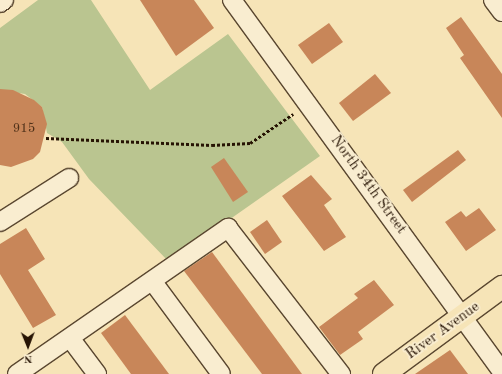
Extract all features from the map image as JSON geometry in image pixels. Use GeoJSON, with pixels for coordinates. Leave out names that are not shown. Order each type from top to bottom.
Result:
{"type":"FeatureCollection","features":[{"type":"Feature","properties":{"kind":"main road","name":"River Avenue"},"geometry":{"type":"LineString","coordinates":[[384,374],[502,287]]}},
{"type":"Feature","properties":{"kind":"street"},"geometry":{"type":"LineString","coordinates":[[0,3],[4,0]]}},
{"type":"Feature","properties":{"kind":"street","name":"North 34th Street"},"geometry":{"type":"LineString","coordinates":[[232,0],[309,103],[502,372]]}},
{"type":"Feature","properties":{"kind":"street"},"geometry":{"type":"LineString","coordinates":[[494,0],[502,12]]}},
{"type":"Feature","properties":{"kind":"street"},"geometry":{"type":"LineString","coordinates":[[0,222],[69,178]]}},
{"type":"Feature","properties":{"kind":"street"},"geometry":{"type":"LineString","coordinates":[[17,374],[153,282],[228,228],[340,374]]}},
{"type":"Feature","properties":{"kind":"street"},"geometry":{"type":"LineString","coordinates":[[153,282],[221,374]]}},
{"type":"Feature","properties":{"kind":"street"},"geometry":{"type":"LineString","coordinates":[[70,338],[97,374]]}},
{"type":"Feature","properties":{"kind":"path"},"geometry":{"type":"LineString","coordinates":[[46,138],[212,145],[250,143],[309,103]]}},
{"type":"Feature","properties":{"kind":"green space"},"geometry":{"type":"Polygon","coordinates":[[[38,0],[91,0],[150,90],[228,34],[320,156],[169,262],[89,179],[62,142],[47,133],[42,107],[25,94],[0,90],[0,28],[38,0]]]}},
{"type":"Feature","properties":{"kind":"building"},"geometry":{"type":"Polygon","coordinates":[[[140,0],[194,0],[214,28],[176,56],[140,0]]]}},
{"type":"Feature","properties":{"kind":"building"},"geometry":{"type":"Polygon","coordinates":[[[461,17],[502,74],[502,118],[460,58],[464,55],[446,28],[461,17]]]}},
{"type":"Feature","properties":{"kind":"building"},"geometry":{"type":"Polygon","coordinates":[[[329,23],[343,42],[312,64],[298,45],[329,23]]]}},
{"type":"Feature","properties":{"kind":"building"},"geometry":{"type":"Polygon","coordinates":[[[375,74],[391,93],[353,121],[339,103],[375,74]]]}},
{"type":"Feature","properties":{"kind":"building"},"geometry":{"type":"Polygon","coordinates":[[[0,89],[13,90],[34,100],[42,107],[47,124],[40,152],[33,159],[11,167],[0,165],[0,89]]]}},
{"type":"Feature","properties":{"kind":"building"},"geometry":{"type":"Polygon","coordinates":[[[458,150],[466,160],[412,202],[403,190],[458,150]]]}},
{"type":"Feature","properties":{"kind":"building"},"geometry":{"type":"Polygon","coordinates":[[[224,158],[248,192],[233,202],[211,167],[224,158]]]}},
{"type":"Feature","properties":{"kind":"building"},"geometry":{"type":"Polygon","coordinates":[[[311,175],[332,199],[324,205],[346,237],[324,251],[282,196],[311,175]]]}},
{"type":"Feature","properties":{"kind":"building"},"geometry":{"type":"Polygon","coordinates":[[[479,208],[496,230],[466,251],[445,222],[461,211],[466,217],[479,208]]]}},
{"type":"Feature","properties":{"kind":"building"},"geometry":{"type":"Polygon","coordinates":[[[267,220],[282,242],[265,254],[250,232],[267,220]]]}},
{"type":"Feature","properties":{"kind":"building"},"geometry":{"type":"Polygon","coordinates":[[[26,228],[45,259],[28,270],[56,315],[33,328],[0,274],[0,244],[26,228]]]}},
{"type":"Feature","properties":{"kind":"building"},"geometry":{"type":"Polygon","coordinates":[[[212,252],[302,374],[262,374],[184,271],[212,252]]]}},
{"type":"Feature","properties":{"kind":"building"},"geometry":{"type":"Polygon","coordinates":[[[374,280],[394,305],[358,332],[363,339],[340,355],[319,327],[358,298],[354,294],[374,280]]]}},
{"type":"Feature","properties":{"kind":"building"},"geometry":{"type":"Polygon","coordinates":[[[125,315],[169,374],[131,374],[101,333],[125,315]]]}},
{"type":"Feature","properties":{"kind":"building"},"geometry":{"type":"Polygon","coordinates":[[[450,350],[468,374],[415,374],[450,350]]]}}]}
